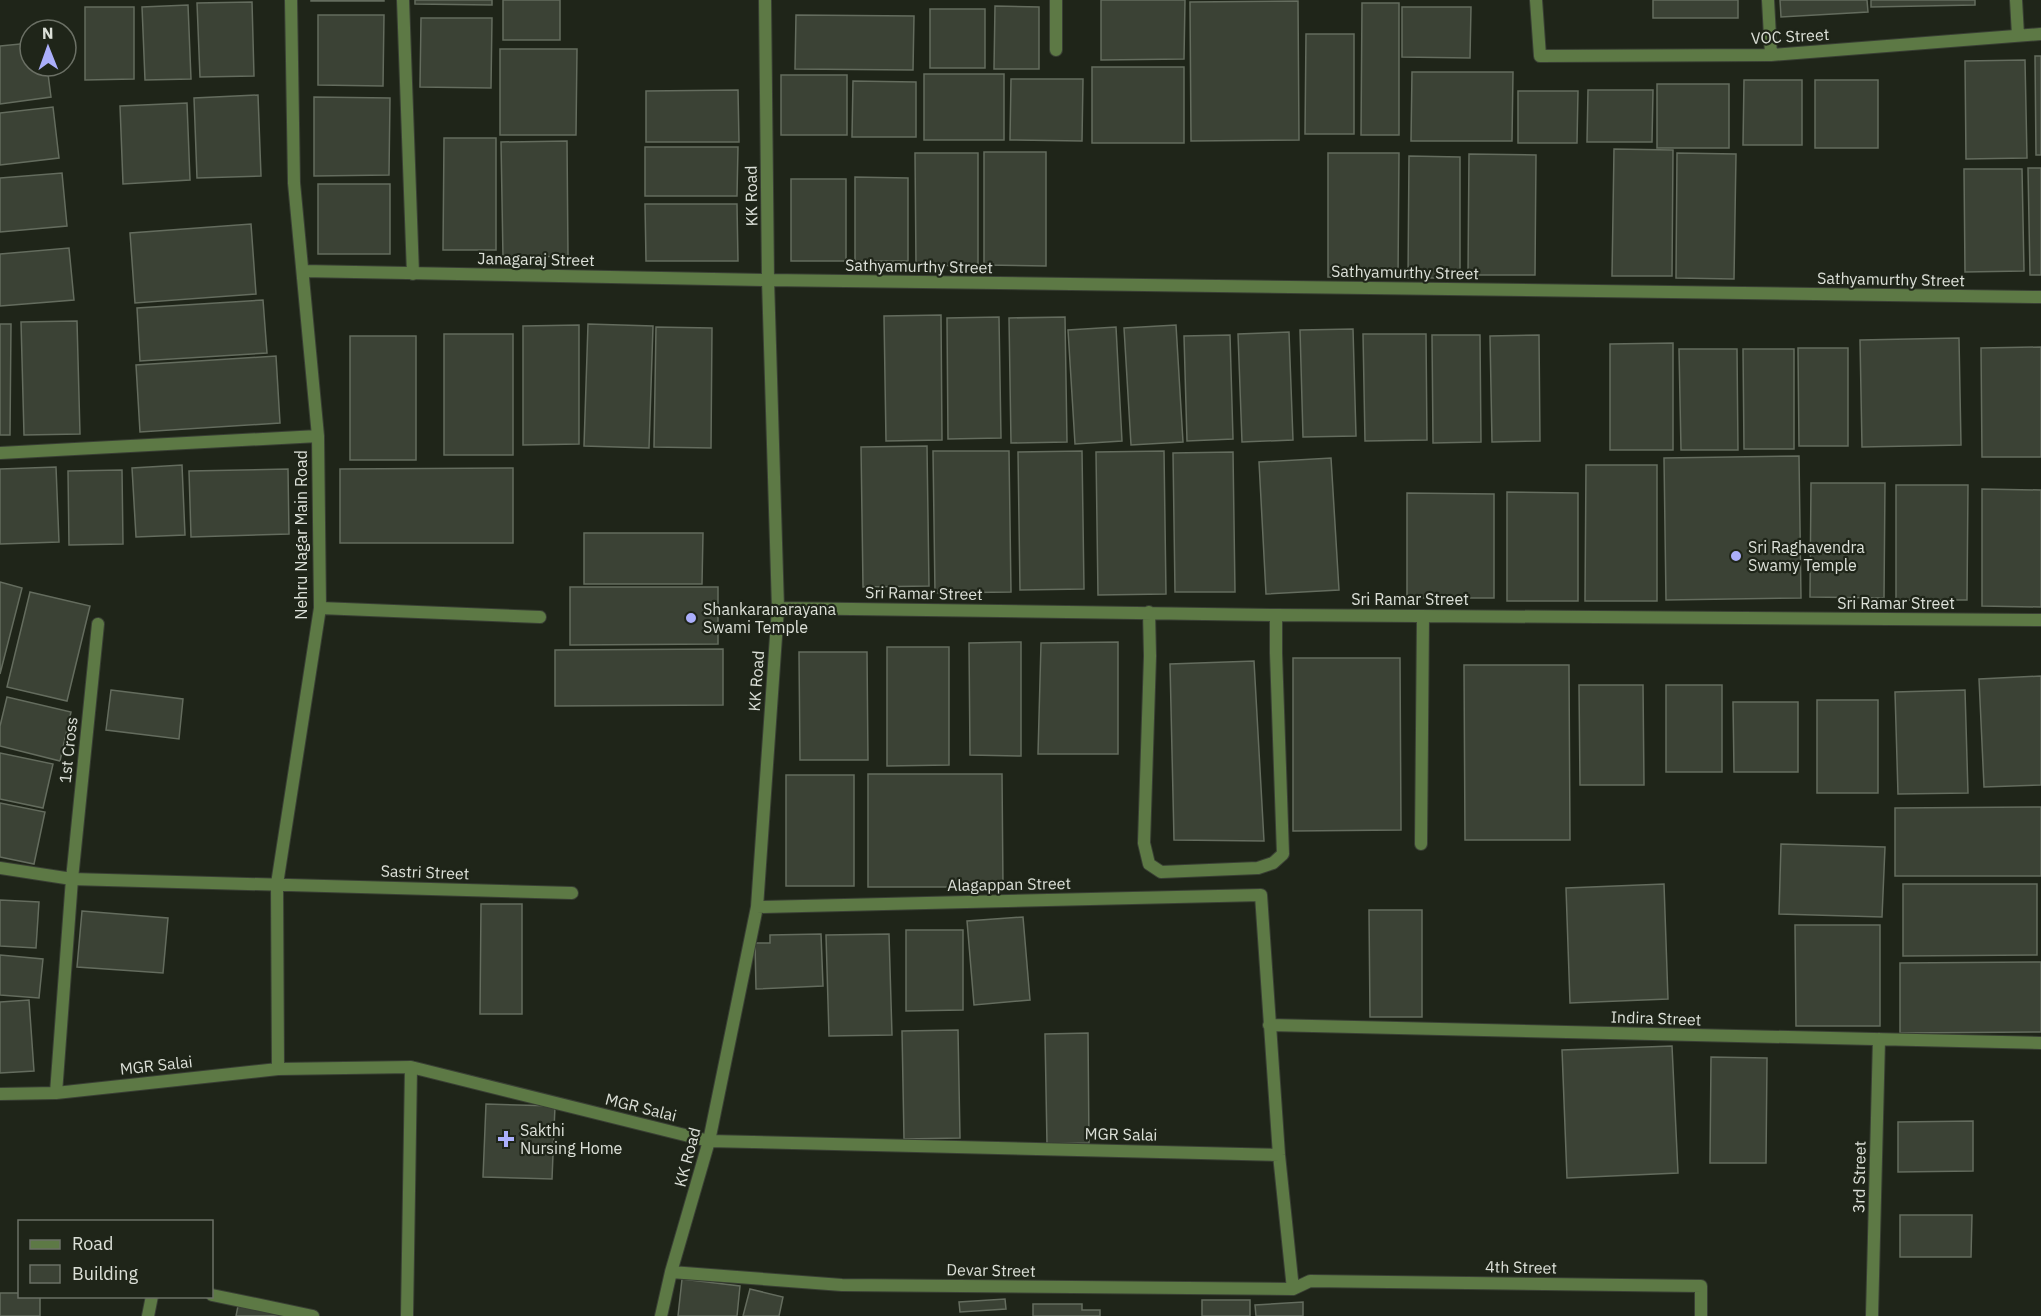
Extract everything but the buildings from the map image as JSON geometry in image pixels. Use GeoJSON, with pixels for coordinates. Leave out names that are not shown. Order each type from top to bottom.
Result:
{"type":"FeatureCollection","features":[{"type":"Feature","properties":{"kind":"street","name":"Nehru Nagar Main Road"},"geometry":{"type":"LineString","coordinates":[[278,1069],[277,884],[320,608],[318,436],[294,183],[291,0]]}},
{"type":"Feature","properties":{"kind":"street"},"geometry":{"type":"LineString","coordinates":[[403,0],[413,273]]}},
{"type":"Feature","properties":{"kind":"street","name":"KK Road"},"geometry":{"type":"LineString","coordinates":[[661,1316],[671,1272],[710,1141],[757,907],[778,608],[768,280],[765,0]]}},
{"type":"Feature","properties":{"kind":"street"},"geometry":{"type":"LineString","coordinates":[[1056,0],[1056,50]]}},
{"type":"Feature","properties":{"kind":"street","name":"VOC Street"},"geometry":{"type":"LineString","coordinates":[[1536,0],[1540,56],[1771,55],[2041,34]]}},
{"type":"Feature","properties":{"kind":"street"},"geometry":{"type":"LineString","coordinates":[[1768,0],[1771,55]]}},
{"type":"Feature","properties":{"kind":"street"},"geometry":{"type":"LineString","coordinates":[[2016,0],[2018,35]]}},
{"type":"Feature","properties":{"kind":"street","name":"Janagaraj Street"},"geometry":{"type":"LineString","coordinates":[[303,271],[768,280]]}},
{"type":"Feature","properties":{"kind":"street","name":"Sathyamurthy Street"},"geometry":{"type":"LineString","coordinates":[[768,280],[2041,297]]}},
{"type":"Feature","properties":{"kind":"street"},"geometry":{"type":"LineString","coordinates":[[0,453],[318,436]]}},
{"type":"Feature","properties":{"kind":"street"},"geometry":{"type":"LineString","coordinates":[[320,608],[540,617]]}},
{"type":"Feature","properties":{"kind":"street","name":"Sri Ramar Street"},"geometry":{"type":"LineString","coordinates":[[778,608],[1276,615],[2041,620]]}},
{"type":"Feature","properties":{"kind":"street"},"geometry":{"type":"LineString","coordinates":[[1149,612],[1150,656],[1144,843],[1149,864],[1161,872],[1258,868],[1273,863],[1283,854],[1276,615]]}},
{"type":"Feature","properties":{"kind":"street"},"geometry":{"type":"LineString","coordinates":[[1421,844],[1423,616]]}},
{"type":"Feature","properties":{"kind":"street","name":"1st Cross"},"geometry":{"type":"LineString","coordinates":[[56,1093],[72,879],[99,624]]}},
{"type":"Feature","properties":{"kind":"street","name":"Sastri Street"},"geometry":{"type":"LineString","coordinates":[[0,867],[72,879],[572,893]]}},
{"type":"Feature","properties":{"kind":"street","name":"Alagappan Street"},"geometry":{"type":"LineString","coordinates":[[757,907],[1261,895],[1269,1025]]}},
{"type":"Feature","properties":{"kind":"street"},"geometry":{"type":"LineString","coordinates":[[1269,1025],[1279,1155],[1293,1289]]}},
{"type":"Feature","properties":{"kind":"street","name":"Indira Street"},"geometry":{"type":"LineString","coordinates":[[1269,1025],[2041,1043]]}},
{"type":"Feature","properties":{"kind":"street","name":"3rd Street"},"geometry":{"type":"LineString","coordinates":[[1872,1316],[1879,1039]]}},
{"type":"Feature","properties":{"kind":"street"},"geometry":{"type":"LineString","coordinates":[[407,1316],[411,1067]]}},
{"type":"Feature","properties":{"kind":"street","name":"MGR Salai"},"geometry":{"type":"LineString","coordinates":[[0,1094],[56,1093],[278,1069],[411,1067],[710,1141],[1279,1155]]}},
{"type":"Feature","properties":{"kind":"street","name":"Devar Street"},"geometry":{"type":"LineString","coordinates":[[671,1272],[842,1285],[1293,1289],[1310,1281]]}},
{"type":"Feature","properties":{"kind":"street","name":"4th Street"},"geometry":{"type":"LineString","coordinates":[[1310,1281],[1701,1286],[1701,1316]]}},
{"type":"Feature","properties":{"kind":"street"},"geometry":{"type":"LineString","coordinates":[[213,1296],[313,1316]]}},
{"type":"Feature","properties":{"kind":"street"},"geometry":{"type":"LineString","coordinates":[[148,1316],[152,1298]]}},
{"type":"Feature","properties":{"kind":"place","name":"Sri Raghavendra Swamy Temple"},"geometry":{"type":"Point","coordinates":[1736,556]}},
{"type":"Feature","properties":{"kind":"place","name":"Shankaranarayana Swami Temple"},"geometry":{"type":"Point","coordinates":[691,618]}},
{"type":"Feature","properties":{"kind":"place","name":"Sakthi Nursing Home"},"geometry":{"type":"Point","coordinates":[506,1139]}}]}
